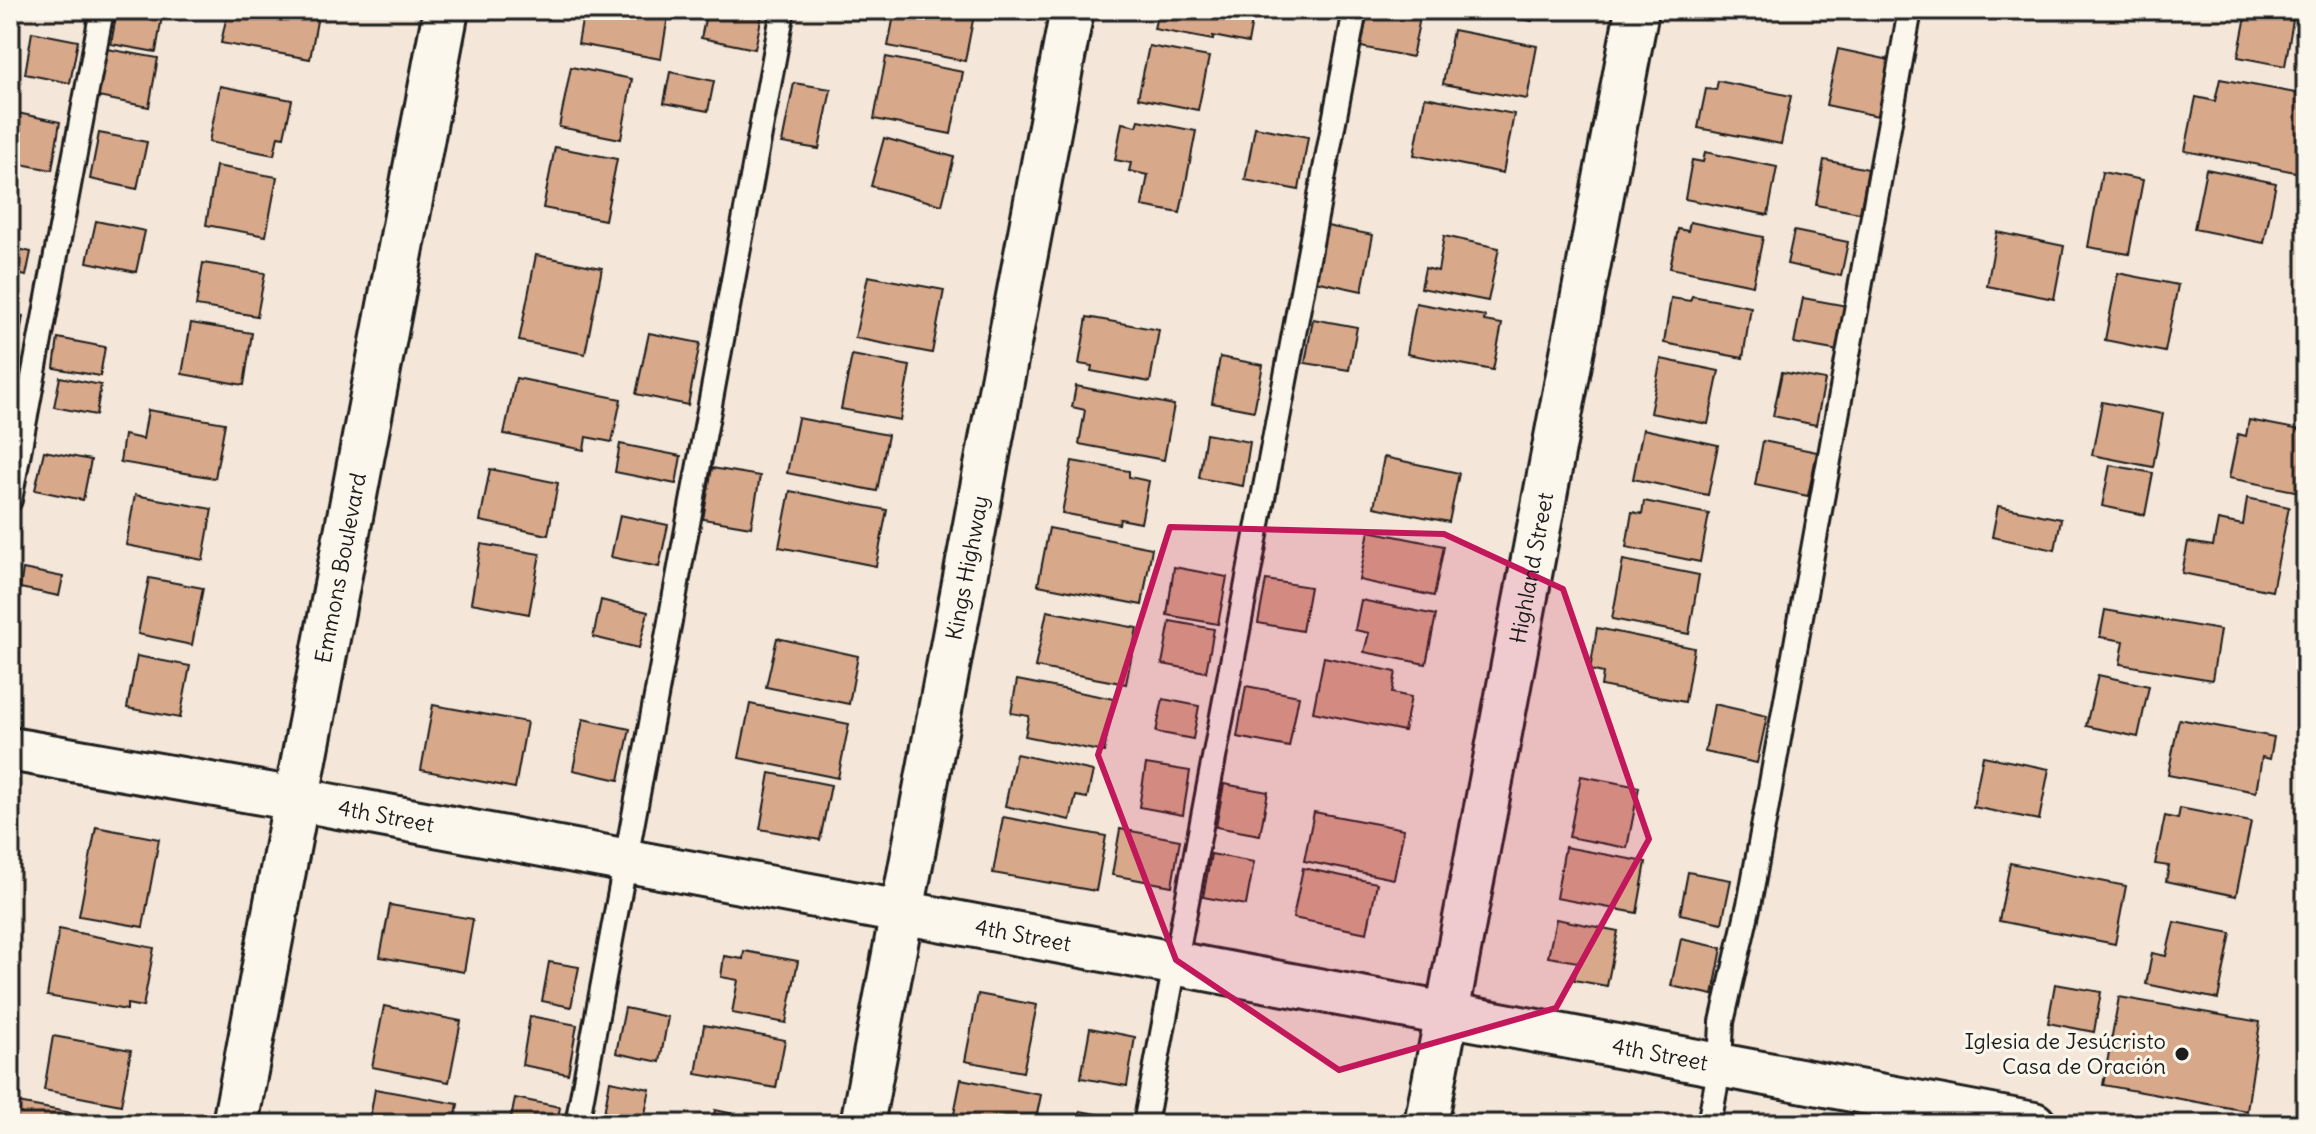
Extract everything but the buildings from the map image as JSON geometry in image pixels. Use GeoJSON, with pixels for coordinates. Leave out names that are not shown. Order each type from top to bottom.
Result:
{"type":"FeatureCollection","features":[{"type":"Feature","properties":{"kind":"street","name":"Emmons Boulevard"},"geometry":{"type":"LineString","coordinates":[[235,1124],[446,10]]}},
{"type":"Feature","properties":{"kind":"street","name":"Kings Highway"},"geometry":{"type":"LineString","coordinates":[[862,1124],[1072,10]]}},
{"type":"Feature","properties":{"kind":"street","name":"Highland Street"},"geometry":{"type":"LineString","coordinates":[[1426,1124],[1637,10]]}},
{"type":"Feature","properties":{"kind":"street","name":"4th Street"},"geometry":{"type":"LineString","coordinates":[[10,749],[296,799],[624,863],[2034,1124]]}},
{"type":"Feature","properties":{"kind":"lane"},"geometry":{"type":"LineString","coordinates":[[10,500],[102,10]]}},
{"type":"Feature","properties":{"kind":"lane"},"geometry":{"type":"LineString","coordinates":[[577,1124],[783,10]]}},
{"type":"Feature","properties":{"kind":"lane"},"geometry":{"type":"LineString","coordinates":[[1145,1124],[1355,10]]}},
{"type":"Feature","properties":{"kind":"lane"},"geometry":{"type":"LineString","coordinates":[[1709,1124],[1720,1065],[1722,1022],[1750,900],[1910,10]]}},
{"type":"Feature","properties":{"kind":"highlighted area"},"geometry":{"type":"Polygon","coordinates":[[[1170,527],[1444,534],[1563,589],[1649,839],[1556,1008],[1339,1070],[1176,960],[1098,755],[1170,527]]]}},
{"type":"Feature","properties":{"kind":"place","name":"Iglesia de Jesúcristo Casa de Oración"},"geometry":{"type":"Point","coordinates":[2182,1054]}}]}
